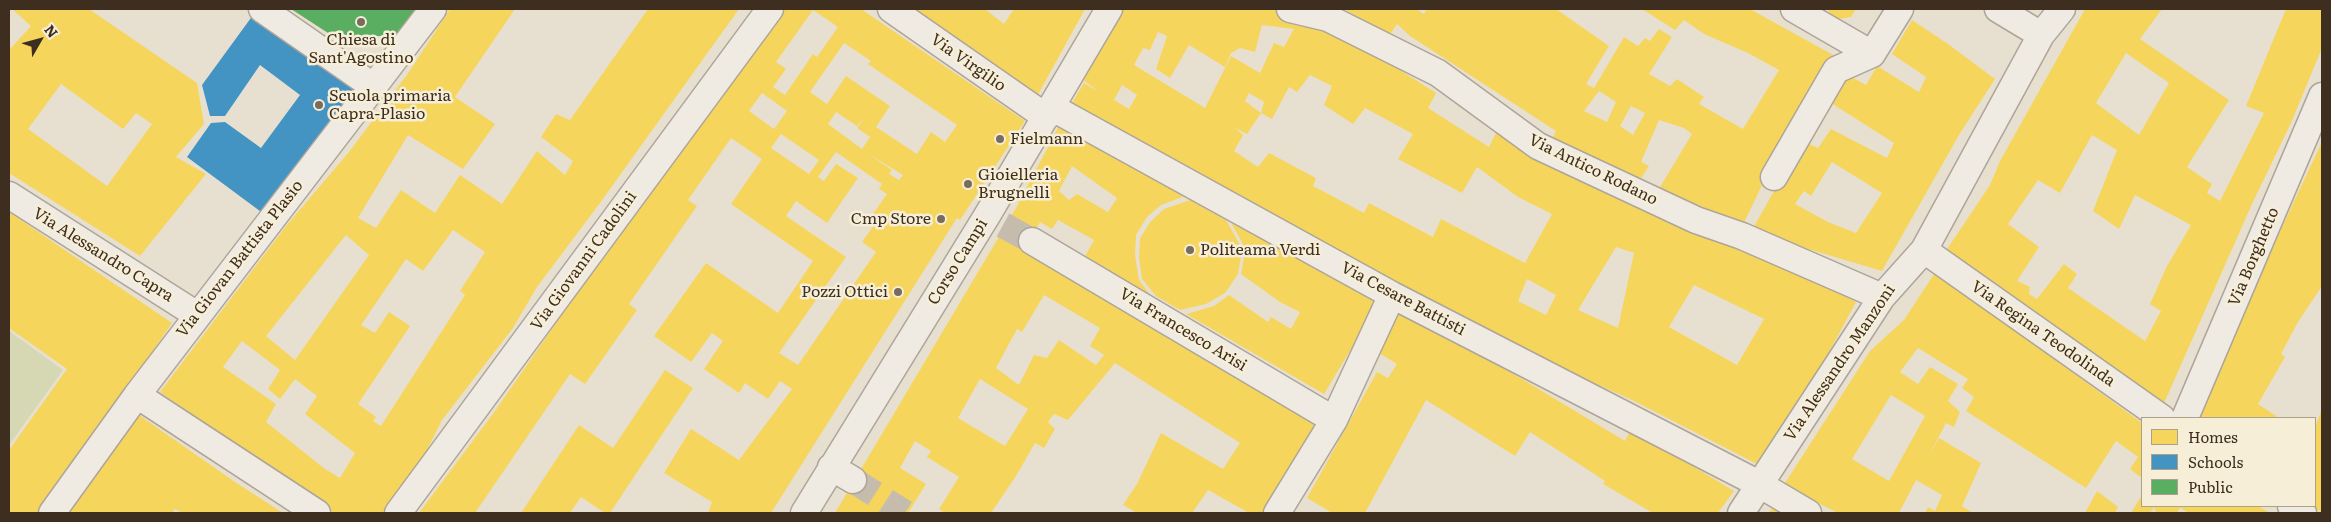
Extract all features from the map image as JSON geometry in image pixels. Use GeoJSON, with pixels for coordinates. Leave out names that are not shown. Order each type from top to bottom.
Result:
{"type":"FeatureCollection","features":[{"type":"Feature","properties":{"kind":"street"},"geometry":{"type":"LineString","coordinates":[[262,9],[374,87]]}},
{"type":"Feature","properties":{"kind":"street","name":"Via Giovan Battista Plasio"},"geometry":{"type":"LineString","coordinates":[[52,513],[197,315],[433,9]]}},
{"type":"Feature","properties":{"kind":"street","name":"Via Giovanni Cadolini"},"geometry":{"type":"LineString","coordinates":[[398,513],[770,9]]}},
{"type":"Feature","properties":{"kind":"street","name":"Via Virgilio"},"geometry":{"type":"LineString","coordinates":[[891,9],[995,83],[1049,112]]}},
{"type":"Feature","properties":{"kind":"street","name":"Corso Campi"},"geometry":{"type":"LineString","coordinates":[[804,513],[842,474],[995,220],[1049,112],[1109,9]]}},
{"type":"Feature","properties":{"kind":"street","name":"Via Antico Rodano"},"geometry":{"type":"LineString","coordinates":[[1290,9],[1328,18],[1438,72],[1538,146],[1696,220],[1742,236],[1882,297]]}},
{"type":"Feature","properties":{"kind":"street"},"geometry":{"type":"LineString","coordinates":[[1794,9],[1872,54]]}},
{"type":"Feature","properties":{"kind":"street"},"geometry":{"type":"LineString","coordinates":[[1774,177],[1836,70],[1872,54],[1900,9]]}},
{"type":"Feature","properties":{"kind":"street"},"geometry":{"type":"LineString","coordinates":[[1998,9],[2041,35]]}},
{"type":"Feature","properties":{"kind":"street","name":"Via Alessandro Manzoni"},"geometry":{"type":"LineString","coordinates":[[1741,513],[1882,297],[1924,250],[2041,35],[2062,9]]}},
{"type":"Feature","properties":{"kind":"street","name":"Via Borghetto"},"geometry":{"type":"LineString","coordinates":[[2185,417],[2322,96]]}},
{"type":"Feature","properties":{"kind":"street","name":"Via Cesare Battisti"},"geometry":{"type":"LineString","coordinates":[[1049,112],[1108,139],[1392,295],[1759,484],[1808,513]]}},
{"type":"Feature","properties":{"kind":"street","name":"Via Alessandro Capra"},"geometry":{"type":"LineString","coordinates":[[9,195],[197,315]]}},
{"type":"Feature","properties":{"kind":"street","name":"Via Francesco Arisi"},"geometry":{"type":"LineString","coordinates":[[1032,241],[1334,420]]}},
{"type":"Feature","properties":{"kind":"street","name":"Via Regina Teodolinda"},"geometry":{"type":"LineString","coordinates":[[1924,250],[2161,417]]}},
{"type":"Feature","properties":{"kind":"street"},"geometry":{"type":"LineString","coordinates":[[1277,513],[1334,420],[1392,295]]}},
{"type":"Feature","properties":{"kind":"street"},"geometry":{"type":"LineString","coordinates":[[137,395],[317,513]]}},
{"type":"Feature","properties":{"kind":"green space"},"geometry":{"type":"Polygon","coordinates":[[[9,331],[63,370],[9,445],[9,331]]]}},
{"type":"Feature","properties":{"kind":"building: Homes"},"geometry":{"type":"Polygon","coordinates":[[[12,9],[89,9],[197,83],[204,124],[176,157],[206,174],[140,256],[9,173],[9,46],[11,48],[31,26],[12,9]],[[61,84],[28,129],[107,186],[152,124],[136,113],[123,129],[61,84]]]}},
{"type":"Feature","properties":{"kind":"building: Homes"},"geometry":{"type":"Polygon","coordinates":[[[450,9],[515,9],[455,97],[495,124],[463,169],[408,135],[358,218],[376,228],[401,190],[435,213],[460,175],[502,204],[537,151],[565,175],[573,161],[541,137],[556,114],[570,120],[648,9],[739,9],[600,203],[537,287],[513,328],[442,420],[424,456],[382,513],[334,513],[160,392],[286,226],[349,152],[409,72],[450,9]],[[453,230],[423,271],[406,259],[361,325],[375,333],[389,312],[410,326],[358,404],[376,417],[373,421],[381,426],[465,295],[460,291],[485,252],[453,230]],[[346,235],[266,336],[295,360],[369,255],[346,235]],[[242,341],[223,367],[276,404],[266,422],[325,469],[340,478],[355,453],[305,414],[317,396],[295,379],[280,399],[268,389],[280,370],[242,341]]]}},
{"type":"Feature","properties":{"kind":"building: Homes"},"geometry":{"type":"Polygon","coordinates":[[[774,9],[861,9],[1025,121],[960,220],[957,218],[771,513],[708,513],[712,502],[664,473],[691,429],[739,460],[792,389],[780,381],[768,399],[745,383],[739,393],[704,369],[723,341],[712,333],[691,362],[654,336],[706,263],[778,313],[813,261],[731,204],[762,159],[731,138],[688,200],[697,206],[629,304],[637,310],[585,384],[570,374],[475,513],[419,513],[495,411],[774,9]],[[813,10],[776,62],[786,69],[773,87],[785,95],[813,54],[817,57],[838,27],[813,10]],[[844,43],[810,92],[827,104],[846,76],[890,106],[876,127],[917,154],[931,132],[945,142],[957,125],[868,64],[871,61],[844,43]],[[762,93],[749,111],[774,129],[787,111],[762,93]],[[836,112],[828,124],[862,149],[870,137],[857,128],[864,118],[857,126],[836,112]],[[781,134],[771,148],[809,174],[819,160],[781,134]],[[836,152],[818,177],[824,181],[836,164],[858,178],[827,223],[796,201],[786,216],[846,257],[779,353],[798,365],[876,252],[862,242],[879,218],[873,214],[887,194],[879,189],[882,184],[836,152]],[[867,153],[892,170],[889,174],[899,180],[903,175],[867,153]]]}},
{"type":"Feature","properties":{"kind":"building: Homes"},"geometry":{"type":"Polygon","coordinates":[[[902,9],[985,9],[1004,24],[1014,9],[1085,9],[1035,100],[902,9]]]}},
{"type":"Feature","properties":{"kind":"building: Homes"},"geometry":{"type":"Polygon","coordinates":[[[1120,9],[1273,9],[1336,29],[1436,93],[1428,108],[1489,147],[1497,131],[1539,161],[1598,190],[1697,231],[1790,265],[1856,302],[1828,354],[1759,465],[1632,400],[1548,362],[1342,255],[1070,106],[1084,83],[1099,92],[1082,79],[1120,9]],[[1262,25],[1255,52],[1240,48],[1231,53],[1225,67],[1189,45],[1170,78],[1156,69],[1167,36],[1158,32],[1150,50],[1143,48],[1134,65],[1205,108],[1231,56],[1260,73],[1274,43],[1284,47],[1294,29],[1262,25]],[[1310,75],[1297,92],[1289,87],[1272,119],[1261,113],[1247,134],[1235,128],[1243,135],[1234,151],[1258,167],[1269,153],[1316,178],[1313,186],[1364,213],[1369,203],[1433,237],[1441,219],[1525,263],[1552,214],[1518,197],[1477,167],[1462,193],[1398,159],[1413,134],[1365,108],[1353,124],[1324,105],[1332,86],[1310,75]],[[1122,85],[1114,100],[1129,109],[1137,95],[1122,85]],[[1249,93],[1245,101],[1261,113],[1264,102],[1249,93]],[[1616,247],[1578,310],[1618,328],[1634,253],[1616,247]],[[1527,279],[1518,301],[1546,315],[1556,295],[1527,279]],[[1694,285],[1669,327],[1737,365],[1764,319],[1694,285]]]}},
{"type":"Feature","properties":{"kind":"building: Homes"},"geometry":{"type":"Polygon","coordinates":[[[1344,9],[1416,9],[1424,14],[1427,9],[1556,9],[1609,46],[1586,84],[1594,88],[1624,37],[1638,46],[1645,38],[1650,41],[1659,29],[1672,37],[1649,74],[1670,86],[1677,79],[1704,97],[1699,104],[1743,129],[1779,70],[1748,53],[1704,34],[1684,20],[1675,30],[1642,9],[1750,9],[1835,56],[1764,181],[1741,229],[1657,192],[1692,134],[1684,128],[1659,120],[1641,162],[1649,166],[1638,183],[1550,143],[1556,131],[1410,36],[1397,24],[1389,36],[1344,9]],[[1599,91],[1584,111],[1607,122],[1616,102],[1599,91]],[[1631,106],[1620,126],[1633,135],[1645,113],[1631,106]]]}},
{"type":"Feature","properties":{"kind":"building: Homes"},"geometry":{"type":"Polygon","coordinates":[[[1830,9],[1856,9],[1851,17],[1838,19],[1828,12],[1830,9]]]}},
{"type":"Feature","properties":{"kind":"building: Homes"},"geometry":{"type":"Polygon","coordinates":[[[2085,9],[2162,9],[2140,39],[2229,100],[2187,167],[2212,184],[2207,193],[2220,201],[2264,113],[2246,106],[2286,9],[2322,9],[2322,48],[2291,123],[2252,204],[2161,410],[1943,255],[1990,185],[2000,161],[2085,9]],[[2126,53],[2096,103],[2139,135],[2169,83],[2126,53]],[[2092,135],[2060,193],[2038,180],[2008,224],[2039,247],[2017,281],[2030,287],[2029,294],[2037,299],[2064,264],[2077,274],[2068,288],[2145,341],[2161,311],[2150,304],[2166,268],[2191,225],[2135,195],[2119,229],[2093,211],[2117,150],[2092,135]]]}},
{"type":"Feature","properties":{"kind":"building: Homes"},"geometry":{"type":"Polygon","coordinates":[[[1912,20],[1995,79],[1959,135],[1882,271],[1751,232],[1802,141],[1818,148],[1831,129],[1887,158],[1894,143],[1828,101],[1846,74],[1866,85],[1877,66],[1919,92],[1926,77],[1892,54],[1912,20]],[[1832,162],[1811,196],[1804,191],[1795,204],[1828,222],[1856,233],[1882,193],[1832,162]]]}},
{"type":"Feature","properties":{"kind":"building: Homes"},"geometry":{"type":"Polygon","coordinates":[[[1061,122],[1185,196],[1161,205],[1147,217],[1136,235],[1135,255],[1139,280],[1151,296],[1084,258],[1094,240],[1058,220],[1052,229],[1040,222],[1027,245],[1322,428],[1269,513],[1249,513],[1208,490],[1192,513],[1137,513],[1123,505],[1137,484],[1161,433],[1223,469],[1240,443],[1115,363],[1068,420],[1054,414],[1048,422],[1055,429],[1044,448],[1035,443],[991,513],[945,513],[939,509],[959,477],[927,457],[931,451],[915,441],[900,468],[926,484],[908,513],[835,513],[1016,208],[1061,122]],[[1072,166],[1059,191],[1069,200],[1077,194],[1108,212],[1117,198],[1072,166]],[[1044,295],[1022,332],[1017,329],[996,368],[1019,385],[1034,355],[1047,358],[1059,340],[1096,365],[1104,355],[1090,346],[1100,328],[1044,295]],[[980,379],[958,418],[1005,446],[1028,409],[980,379]]]}},
{"type":"Feature","properties":{"kind":"building: Homes"},"geometry":{"type":"Polygon","coordinates":[[[2322,142],[2322,286],[2298,322],[2281,354],[2285,357],[2258,404],[2278,417],[2194,417],[2322,142]]]}},
{"type":"Feature","properties":{"kind":"building: Homes","name":"Politeama Verdi"},"geometry":{"type":"Polygon","coordinates":[[[1190,200],[1226,220],[1239,243],[1241,257],[1238,274],[1225,293],[1206,304],[1180,310],[1156,296],[1142,279],[1139,258],[1140,238],[1151,221],[1164,209],[1190,200]]]}},
{"type":"Feature","properties":{"kind":"building: Homes"},"geometry":{"type":"Polygon","coordinates":[[[9,212],[172,323],[42,513],[9,513],[9,450],[67,369],[9,328],[9,212]]]}},
{"type":"Feature","properties":{"kind":"building: Homes"},"geometry":{"type":"Polygon","coordinates":[[[1231,223],[1380,301],[1324,394],[1186,314],[1214,306],[1229,295],[1268,322],[1271,317],[1291,329],[1300,312],[1280,302],[1241,274],[1244,257],[1242,242],[1231,223]]]}},
{"type":"Feature","properties":{"kind":"building: Homes"},"geometry":{"type":"Polygon","coordinates":[[[1934,274],[2005,323],[2141,422],[2141,477],[2130,469],[2138,457],[2116,441],[2086,488],[1966,411],[1974,397],[1962,388],[1968,379],[1918,348],[1900,372],[1918,384],[1930,367],[1958,384],[1948,401],[1960,412],[1954,427],[1946,423],[1927,459],[1939,438],[1981,463],[1962,506],[1973,513],[1925,513],[1928,507],[1935,511],[1942,495],[1916,480],[1899,513],[1838,513],[1785,483],[1870,351],[1904,320],[1934,274]],[[1891,395],[1852,459],[1889,481],[1925,416],[1891,395]]]}},
{"type":"Feature","properties":{"kind":"building: Homes"},"geometry":{"type":"Polygon","coordinates":[[[1399,305],[1625,441],[1631,429],[1734,491],[1718,513],[1653,513],[1603,484],[1605,481],[1530,432],[1515,456],[1426,400],[1365,513],[1332,513],[1307,498],[1377,372],[1388,378],[1397,364],[1374,350],[1399,305]]]}},
{"type":"Feature","properties":{"kind":"building: Homes"},"geometry":{"type":"Polygon","coordinates":[[[665,370],[693,388],[610,513],[605,513],[581,497],[570,513],[521,513],[579,425],[613,448],[665,370]]]}},
{"type":"Feature","properties":{"kind":"building: Homes"},"geometry":{"type":"Polygon","coordinates":[[[2322,409],[2322,513],[2313,507],[2316,507],[2316,424],[2322,409]]]}},
{"type":"Feature","properties":{"kind":"building: Homes"},"geometry":{"type":"Polygon","coordinates":[[[136,413],[283,513],[182,513],[175,509],[172,513],[68,513],[136,413]]]}},
{"type":"Feature","properties":{"kind":"building: Homes"},"geometry":{"type":"Polygon","coordinates":[[[2097,491],[2118,507],[2115,513],[2085,513],[2097,491]]]}},
{"type":"Feature","properties":{"kind":"building: Homes"},"geometry":{"type":"Polygon","coordinates":[[[2140,498],[2141,507],[2154,507],[2150,513],[2131,513],[2140,498]]]}},
{"type":"Feature","properties":{"kind":"building: Homes"},"geometry":{"type":"Polygon","coordinates":[[[1773,507],[1783,513],[1769,513],[1773,507]]]}},
{"type":"Feature","properties":{"kind":"building: Homes"},"geometry":{"type":"Polygon","coordinates":[[[2154,507],[2260,507],[2270,513],[2189,513],[2180,508],[2177,513],[2157,513],[2154,507]]]}},
{"type":"Feature","properties":{"kind":"building: Schools","name":"Scuola primaria Capra-Plasio"},"geometry":{"type":"Polygon","coordinates":[[[256,11],[361,83],[268,217],[187,157],[211,123],[225,122],[261,148],[300,95],[260,65],[225,116],[210,116],[202,85],[256,11]]]}},
{"type":"Feature","properties":{"kind":"building: Public","name":"Chiesa di Sant'Agostino"},"geometry":{"type":"Polygon","coordinates":[[[291,9],[420,9],[401,36],[377,36],[345,44],[291,9]]]}},
{"type":"Feature","properties":{"kind":"tunnel"},"geometry":{"type":"LineString","coordinates":[[1003,225],[1032,241]]}},
{"type":"Feature","properties":{"kind":"tunnel"},"geometry":{"type":"LineString","coordinates":[[853,480],[905,513]]}},
{"type":"Feature","properties":{"kind":"place","name":"Chiesa di Sant'Agostino"},"geometry":{"type":"Point","coordinates":[361,22]}},
{"type":"Feature","properties":{"kind":"place","name":"Scuola primaria Capra-Plasio"},"geometry":{"type":"Point","coordinates":[319,105]}},
{"type":"Feature","properties":{"kind":"place","name":"Fielmann"},"geometry":{"type":"Point","coordinates":[1000,139]}},
{"type":"Feature","properties":{"kind":"place","name":"Gioielleria Brugnelli"},"geometry":{"type":"Point","coordinates":[968,184]}},
{"type":"Feature","properties":{"kind":"place","name":"Cmp Store"},"geometry":{"type":"Point","coordinates":[941,219]}},
{"type":"Feature","properties":{"kind":"place","name":"Politeama Verdi"},"geometry":{"type":"Point","coordinates":[1190,250]}},
{"type":"Feature","properties":{"kind":"place","name":"Pozzi Ottici"},"geometry":{"type":"Point","coordinates":[898,292]}}]}
